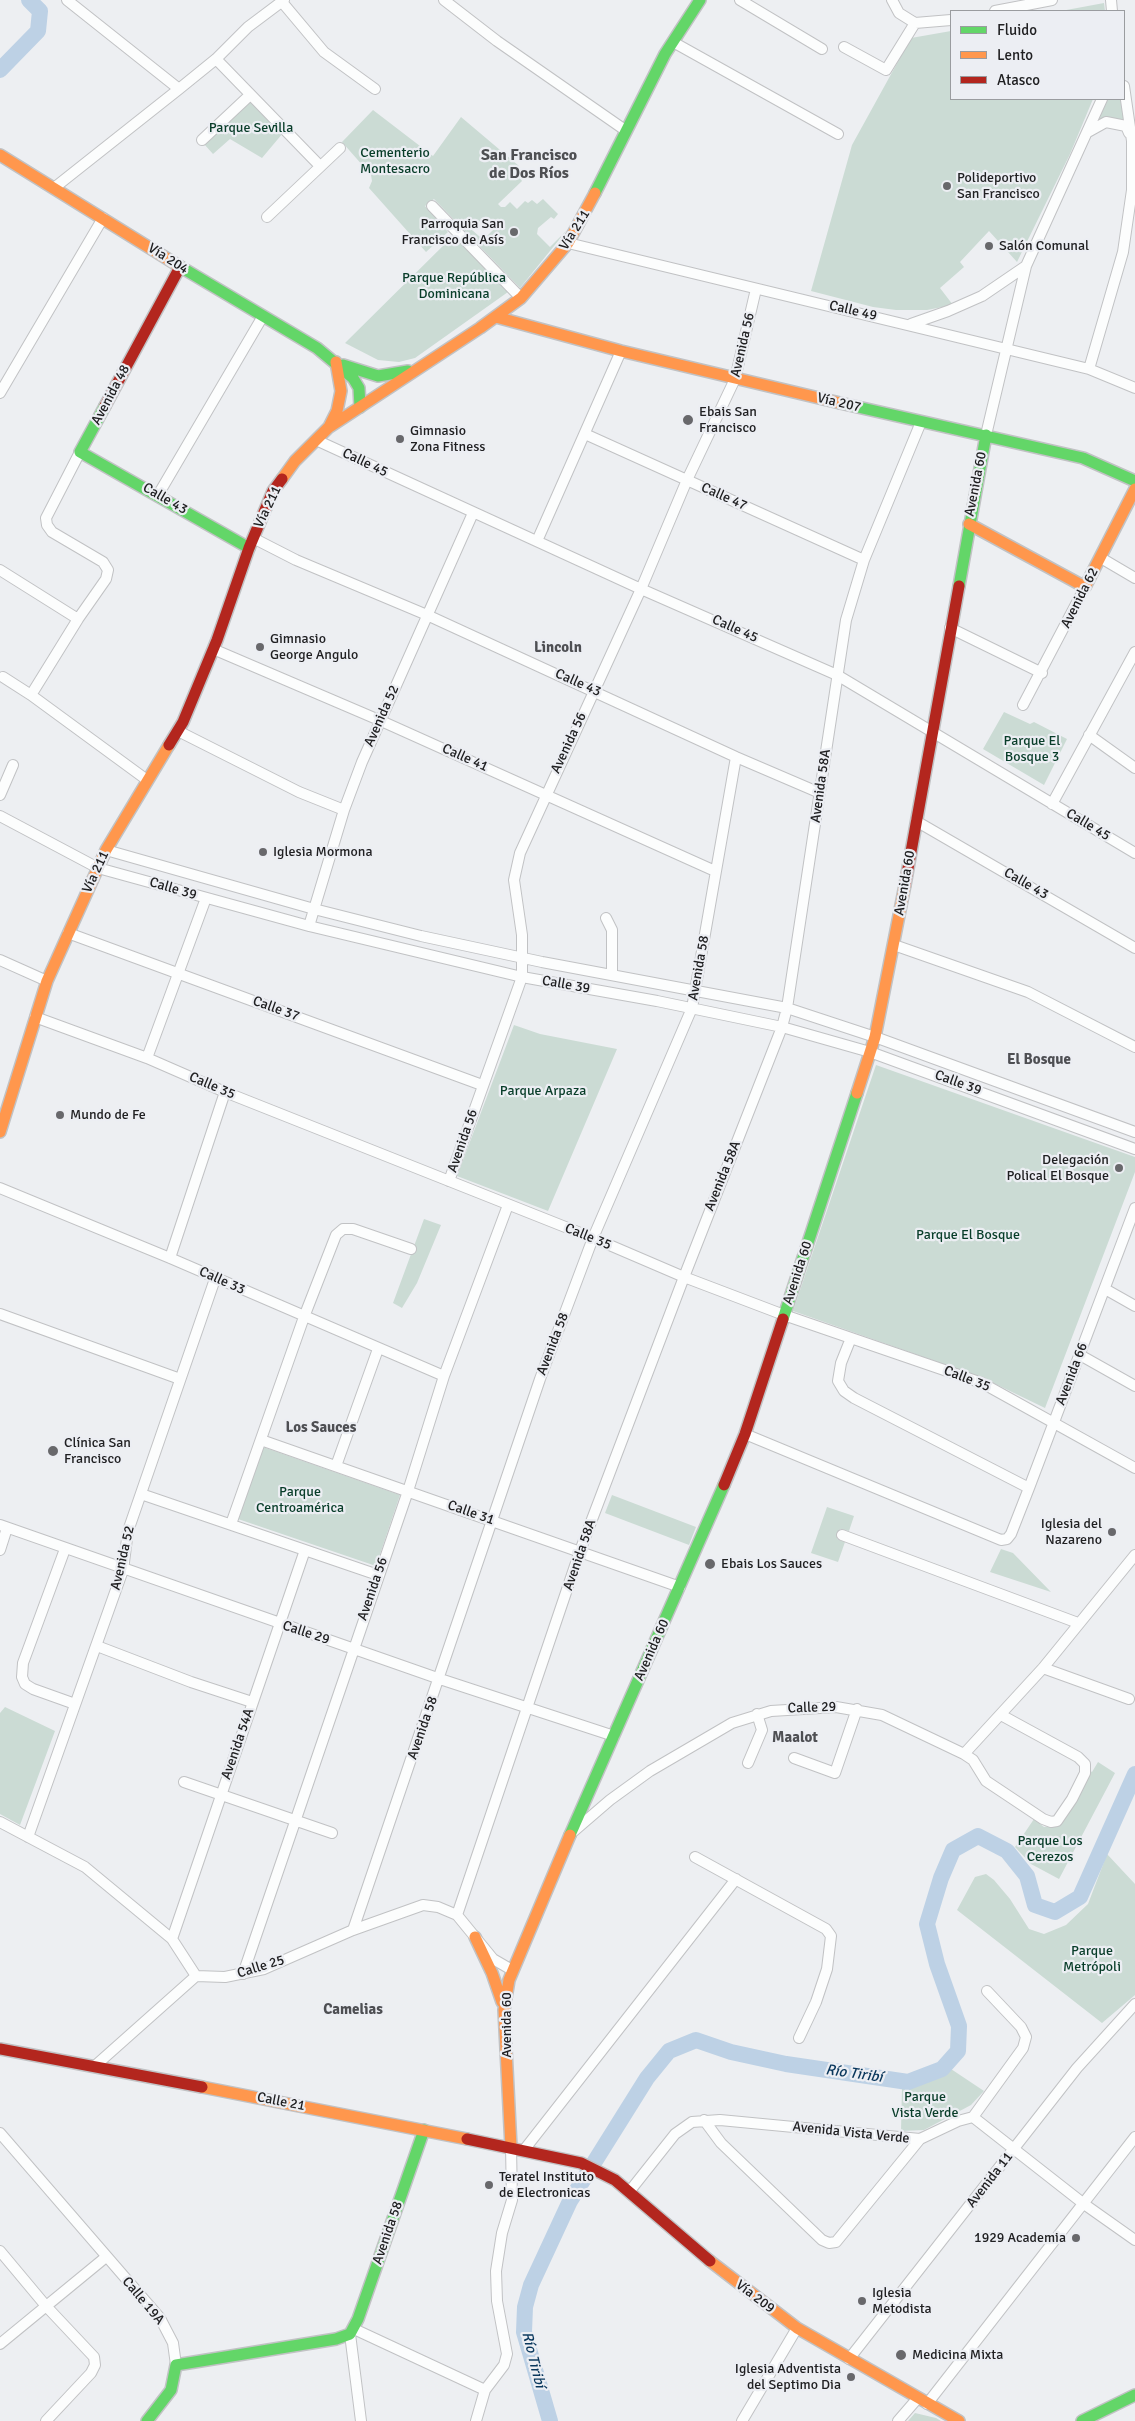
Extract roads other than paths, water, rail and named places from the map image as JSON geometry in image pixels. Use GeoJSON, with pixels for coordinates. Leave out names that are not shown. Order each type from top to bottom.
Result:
{"type":"FeatureCollection","features":[{"type":"Feature","properties":{"kind":"main road","name":"Vía 211"},"geometry":{"type":"LineString","coordinates":[[0,1132],[4,1103],[48,981],[68,933],[106,850],[178,731],[214,649],[251,543],[273,491],[295,461],[328,428],[426,365],[521,298],[568,243],[588,210],[625,130],[673,42],[700,0]]}},
{"type":"Feature","properties":{"kind":"main road","name":"Vía 204"},"geometry":{"type":"LineString","coordinates":[[0,155],[180,267],[299,336],[336,362],[353,378],[359,388],[360,407]]}},
{"type":"Feature","properties":{"kind":"main road","name":"Avenida 48"},"geometry":{"type":"LineString","coordinates":[[80,452],[180,267]]}},
{"type":"Feature","properties":{"kind":"main road","name":"Vía 207"},"geometry":{"type":"LineString","coordinates":[[496,316],[621,351],[736,379],[1083,458],[1135,481]]}},
{"type":"Feature","properties":{"kind":"main road","name":"Vía 207"},"geometry":{"type":"LineString","coordinates":[[480,328],[542,329]]}},
{"type":"Feature","properties":{"kind":"main road"},"geometry":{"type":"LineString","coordinates":[[336,362],[378,376],[396,374],[426,365]]}},
{"type":"Feature","properties":{"kind":"main road"},"geometry":{"type":"LineString","coordinates":[[328,428],[340,401],[340,381],[336,362]]}},
{"type":"Feature","properties":{"kind":"main road","name":"Avenida 60"},"geometry":{"type":"LineString","coordinates":[[511,2147],[504,2010],[506,1988],[570,1835],[680,1587],[745,1434],[875,1037],[894,945],[986,435]]}},
{"type":"Feature","properties":{"kind":"main road","name":"Calle 43"},"geometry":{"type":"LineString","coordinates":[[80,452],[251,543]]}},
{"type":"Feature","properties":{"kind":"main road","name":"Avenida 62"},"geometry":{"type":"LineString","coordinates":[[1085,588],[1135,489]]}},
{"type":"Feature","properties":{"kind":"main road"},"geometry":{"type":"LineString","coordinates":[[969,524],[1085,588]]}},
{"type":"Feature","properties":{"kind":"main road"},"geometry":{"type":"LineString","coordinates":[[475,1937],[492,1973],[504,2010]]}},
{"type":"Feature","properties":{"kind":"main road","name":"Calle 21"},"geometry":{"type":"LineString","coordinates":[[0,2048],[96,2065],[562,2158]]}},
{"type":"Feature","properties":{"kind":"main road","name":"Avenida 58"},"geometry":{"type":"LineString","coordinates":[[352,2332],[424,2130]]}},
{"type":"Feature","properties":{"kind":"main road","name":"Vía 209"},"geometry":{"type":"LineString","coordinates":[[562,2158],[581,2163],[615,2180],[725,2274],[797,2328],[959,2421]]}},
{"type":"Feature","properties":{"kind":"main road"},"geometry":{"type":"LineString","coordinates":[[147,2421],[171,2390],[176,2365],[336,2339],[352,2332]]}},
{"type":"Feature","properties":{"kind":"main road"},"geometry":{"type":"LineString","coordinates":[[1082,2421],[1135,2394]]}},
{"type":"Feature","properties":{"kind":"street"},"geometry":{"type":"LineString","coordinates":[[67,0],[179,89]]}},
{"type":"Feature","properties":{"kind":"street"},"geometry":{"type":"LineString","coordinates":[[444,0],[497,41],[625,130]]}},
{"type":"Feature","properties":{"kind":"street"},"geometry":{"type":"LineString","coordinates":[[740,0],[822,49]]}},
{"type":"Feature","properties":{"kind":"street"},"geometry":{"type":"LineString","coordinates":[[892,0],[899,13],[916,23],[949,20]]}},
{"type":"Feature","properties":{"kind":"street"},"geometry":{"type":"LineString","coordinates":[[1000,10],[1052,0]]}},
{"type":"Feature","properties":{"kind":"street"},"geometry":{"type":"LineString","coordinates":[[54,188],[216,59],[248,27],[283,1],[324,52],[375,90]]}},
{"type":"Feature","properties":{"kind":"street"},"geometry":{"type":"LineString","coordinates":[[844,47],[886,70],[916,23]]}},
{"type":"Feature","properties":{"kind":"street"},"geometry":{"type":"LineString","coordinates":[[673,42],[838,134]]}},
{"type":"Feature","properties":{"kind":"street"},"geometry":{"type":"LineString","coordinates":[[216,59],[320,166]]}},
{"type":"Feature","properties":{"kind":"street"},"geometry":{"type":"LineString","coordinates":[[1089,369],[1123,252],[1134,191],[1132,141],[1125,93]]}},
{"type":"Feature","properties":{"kind":"street"},"geometry":{"type":"LineString","coordinates":[[202,140],[250,95]]}},
{"type":"Feature","properties":{"kind":"street","name":"Avenida 60"},"geometry":{"type":"LineString","coordinates":[[986,435],[1026,266],[1102,100]]}},
{"type":"Feature","properties":{"kind":"street"},"geometry":{"type":"LineString","coordinates":[[1088,132],[1106,122],[1118,124],[1126,126],[1132,141]]}},
{"type":"Feature","properties":{"kind":"street"},"geometry":{"type":"LineString","coordinates":[[267,217],[340,148]]}},
{"type":"Feature","properties":{"kind":"street"},"geometry":{"type":"LineString","coordinates":[[432,206],[521,298]]}},
{"type":"Feature","properties":{"kind":"street"},"geometry":{"type":"LineString","coordinates":[[0,393],[103,218]]}},
{"type":"Feature","properties":{"kind":"street","name":"Calle 49"},"geometry":{"type":"LineString","coordinates":[[568,243],[910,324],[1089,369],[1135,388]]}},
{"type":"Feature","properties":{"kind":"street"},"geometry":{"type":"LineString","coordinates":[[910,324],[948,311],[982,296],[1026,266]]}},
{"type":"Feature","properties":{"kind":"street","name":"Avenida 56"},"geometry":{"type":"LineString","coordinates":[[449,1181],[522,977],[522,935],[515,873],[520,853],[593,690],[641,589],[687,480],[736,379],[756,289]]}},
{"type":"Feature","properties":{"kind":"street"},"geometry":{"type":"LineString","coordinates":[[158,495],[263,316]]}},
{"type":"Feature","properties":{"kind":"street"},"geometry":{"type":"LineString","coordinates":[[537,541],[621,351]]}},
{"type":"Feature","properties":{"kind":"street","name":"Avenida 58A"},"geometry":{"type":"LineString","coordinates":[[457,1915],[529,1709],[580,1551],[684,1277],[782,1027],[787,1008],[846,620],[864,560],[922,422]]}},
{"type":"Feature","properties":{"kind":"street","name":"Calle 47"},"geometry":{"type":"LineString","coordinates":[[585,434],[864,560]]}},
{"type":"Feature","properties":{"kind":"street","name":"Calle 45"},"geometry":{"type":"LineString","coordinates":[[316,440],[641,589],[837,675],[1135,853]]}},
{"type":"Feature","properties":{"kind":"street","name":"Avenida 48"},"geometry":{"type":"LineString","coordinates":[[78,619],[106,578],[108,570],[103,562],[52,532],[47,525],[46,518],[80,452]]}},
{"type":"Feature","properties":{"kind":"street","name":"Avenida 52"},"geometry":{"type":"LineString","coordinates":[[309,926],[344,810],[379,720],[473,513]]}},
{"type":"Feature","properties":{"kind":"street","name":"Calle 43"},"geometry":{"type":"LineString","coordinates":[[251,543],[428,615],[736,757],[820,793]]}},
{"type":"Feature","properties":{"kind":"street"},"geometry":{"type":"LineString","coordinates":[[1101,558],[1135,578]]}},
{"type":"Feature","properties":{"kind":"street"},"geometry":{"type":"LineString","coordinates":[[0,570],[78,619],[31,695]]}},
{"type":"Feature","properties":{"kind":"street","name":"Avenida 62"},"geometry":{"type":"LineString","coordinates":[[1024,705],[1085,588]]}},
{"type":"Feature","properties":{"kind":"street"},"geometry":{"type":"LineString","coordinates":[[950,628],[1042,673]]}},
{"type":"Feature","properties":{"kind":"street","name":"Calle 41"},"geometry":{"type":"LineString","coordinates":[[214,649],[379,720],[715,871]]}},
{"type":"Feature","properties":{"kind":"street"},"geometry":{"type":"LineString","coordinates":[[1052,804],[1089,735],[1131,668],[1135,652]]}},
{"type":"Feature","properties":{"kind":"street"},"geometry":{"type":"LineString","coordinates":[[3,677],[31,695],[147,780]]}},
{"type":"Feature","properties":{"kind":"street"},"geometry":{"type":"LineString","coordinates":[[178,731],[299,792],[344,810]]}},
{"type":"Feature","properties":{"kind":"street"},"geometry":{"type":"LineString","coordinates":[[1089,735],[1135,768]]}},
{"type":"Feature","properties":{"kind":"street","name":"Avenida 58"},"geometry":{"type":"LineString","coordinates":[[353,1930],[440,1679],[540,1379],[593,1238],[692,1008],[736,757]]}},
{"type":"Feature","properties":{"kind":"street"},"geometry":{"type":"LineString","coordinates":[[0,795],[13,765]]}},
{"type":"Feature","properties":{"kind":"street","name":"Calle 39"},"geometry":{"type":"LineString","coordinates":[[0,816],[98,868],[309,926],[522,977],[692,1008],[782,1027],[870,1052],[1135,1149]]}},
{"type":"Feature","properties":{"kind":"street","name":"Calle 43"},"geometry":{"type":"LineString","coordinates":[[916,821],[1135,948]]}},
{"type":"Feature","properties":{"kind":"street","name":"Calle 39"},"geometry":{"type":"LineString","coordinates":[[106,850],[314,909],[422,936],[523,958],[696,989],[787,1008],[875,1037],[1135,1132]]}},
{"type":"Feature","properties":{"kind":"street"},"geometry":{"type":"LineString","coordinates":[[146,1058],[206,898]]}},
{"type":"Feature","properties":{"kind":"street"},"geometry":{"type":"LineString","coordinates":[[606,918],[612,930],[612,974]]}},
{"type":"Feature","properties":{"kind":"street","name":"Calle 37"},"geometry":{"type":"LineString","coordinates":[[68,933],[482,1085]]}},
{"type":"Feature","properties":{"kind":"street"},"geometry":{"type":"LineString","coordinates":[[894,945],[1028,992],[1135,1047]]}},
{"type":"Feature","properties":{"kind":"street"},"geometry":{"type":"LineString","coordinates":[[0,960],[48,981]]}},
{"type":"Feature","properties":{"kind":"street","name":"Calle 35"},"geometry":{"type":"LineString","coordinates":[[35,1017],[146,1058],[224,1092],[593,1238],[684,1277],[784,1315],[982,1384],[1135,1468]]}},
{"type":"Feature","properties":{"kind":"street"},"geometry":{"type":"LineString","coordinates":[[170,1258],[224,1092]]}},
{"type":"Feature","properties":{"kind":"street","name":"Calle 33"},"geometry":{"type":"LineString","coordinates":[[0,1188],[170,1258],[444,1376]]}},
{"type":"Feature","properties":{"kind":"street","name":"Avenida 56"},"geometry":{"type":"LineString","coordinates":[[243,1974],[408,1491],[444,1376],[508,1205]]}},
{"type":"Feature","properties":{"kind":"street","name":"Avenida 66"},"geometry":{"type":"LineString","coordinates":[[745,1434],[1001,1540],[1007,1539],[1011,1534],[1029,1488],[1104,1289],[1132,1225],[1135,1208]]}},
{"type":"Feature","properties":{"kind":"street"},"geometry":{"type":"LineString","coordinates":[[231,1524],[304,1317],[336,1235],[343,1229],[353,1229],[410,1249]]}},
{"type":"Feature","properties":{"kind":"street","name":"Avenida 52"},"geometry":{"type":"LineString","coordinates":[[28,1837],[123,1570],[128,1531],[215,1279]]}},
{"type":"Feature","properties":{"kind":"street"},"geometry":{"type":"LineString","coordinates":[[1104,1289],[1135,1306]]}},
{"type":"Feature","properties":{"kind":"street"},"geometry":{"type":"LineString","coordinates":[[0,1314],[180,1379]]}},
{"type":"Feature","properties":{"kind":"street"},"geometry":{"type":"LineString","coordinates":[[851,1338],[841,1363],[838,1381],[844,1390],[854,1398],[1029,1488]]}},
{"type":"Feature","properties":{"kind":"street"},"geometry":{"type":"LineString","coordinates":[[336,1466],[378,1349]]}},
{"type":"Feature","properties":{"kind":"street"},"geometry":{"type":"LineString","coordinates":[[1080,1355],[1135,1386]]}},
{"type":"Feature","properties":{"kind":"street","name":"Calle 31"},"geometry":{"type":"LineString","coordinates":[[261,1440],[680,1587]]}},
{"type":"Feature","properties":{"kind":"street"},"geometry":{"type":"LineString","coordinates":[[141,1494],[378,1575]]}},
{"type":"Feature","properties":{"kind":"street"},"geometry":{"type":"LineString","coordinates":[[0,1550],[4,1527]]}},
{"type":"Feature","properties":{"kind":"street","name":"Calle 29"},"geometry":{"type":"LineString","coordinates":[[4,1527],[440,1679],[614,1736]]}},
{"type":"Feature","properties":{"kind":"street"},"geometry":{"type":"LineString","coordinates":[[842,1535],[1078,1624]]}},
{"type":"Feature","properties":{"kind":"street"},"geometry":{"type":"LineString","coordinates":[[65,1549],[24,1663],[22,1677],[25,1684],[33,1689],[75,1704]]}},
{"type":"Feature","properties":{"kind":"street","name":"Avenida 54A"},"geometry":{"type":"LineString","coordinates":[[172,1939],[305,1550]]}},
{"type":"Feature","properties":{"kind":"street"},"geometry":{"type":"LineString","coordinates":[[964,1754],[1043,1668],[1135,1555]]}},
{"type":"Feature","properties":{"kind":"street"},"geometry":{"type":"LineString","coordinates":[[97,1646],[191,1682],[252,1702]]}},
{"type":"Feature","properties":{"kind":"street"},"geometry":{"type":"LineString","coordinates":[[1043,1668],[1128,1699]]}},
{"type":"Feature","properties":{"kind":"street","name":"Calle 29"},"geometry":{"type":"LineString","coordinates":[[570,1835],[610,1800],[650,1771],[718,1730],[757,1714],[788,1708],[836,1707],[858,1709],[895,1721],[964,1754],[973,1760],[986,1781],[1044,1819],[1057,1821],[1072,1799],[1085,1773],[1085,1764],[1078,1757],[1000,1715]]}},
{"type":"Feature","properties":{"kind":"street"},"geometry":{"type":"LineString","coordinates":[[794,1758],[835,1773],[858,1709]]}},
{"type":"Feature","properties":{"kind":"street"},"geometry":{"type":"LineString","coordinates":[[748,1763],[762,1730],[757,1714]]}},
{"type":"Feature","properties":{"kind":"street"},"geometry":{"type":"LineString","coordinates":[[184,1782],[332,1833]]}},
{"type":"Feature","properties":{"kind":"street"},"geometry":{"type":"LineString","coordinates":[[0,1822],[85,1867],[172,1939],[196,1976],[96,2065]]}},
{"type":"Feature","properties":{"kind":"street"},"geometry":{"type":"LineString","coordinates":[[695,1857],[826,1929],[831,1936],[827,1969],[816,2002],[799,2038]]}},
{"type":"Feature","properties":{"kind":"street"},"geometry":{"type":"LineString","coordinates":[[524,2150],[736,1880]]}},
{"type":"Feature","properties":{"kind":"street","name":"Calle 25"},"geometry":{"type":"LineString","coordinates":[[196,1976],[225,1977],[270,1966],[353,1930],[423,1905],[438,1907],[457,1915]]}},
{"type":"Feature","properties":{"kind":"street"},"geometry":{"type":"LineString","coordinates":[[457,1915],[493,1959],[512,1970]]}},
{"type":"Feature","properties":{"kind":"street"},"geometry":{"type":"LineString","coordinates":[[987,1991],[1022,2027],[1026,2037],[1023,2048],[973,2117],[1084,2204],[1135,2240]]}},
{"type":"Feature","properties":{"kind":"street","name":"Avenida 11"},"geometry":{"type":"LineString","coordinates":[[849,2359],[1078,2068],[1135,2004]]}},
{"type":"Feature","properties":{"kind":"street","name":"Avenida Vista Verde"},"geometry":{"type":"LineString","coordinates":[[629,2192],[675,2134],[688,2124],[704,2120],[920,2139],[958,2121],[973,2117]]}},
{"type":"Feature","properties":{"kind":"street"},"geometry":{"type":"LineString","coordinates":[[704,2120],[722,2143],[822,2240],[829,2243],[836,2242],[920,2139]]}},
{"type":"Feature","properties":{"kind":"street","name":"Calle 19A"},"geometry":{"type":"LineString","coordinates":[[0,2132],[160,2318],[172,2343],[176,2365]]}},
{"type":"Feature","properties":{"kind":"street"},"geometry":{"type":"LineString","coordinates":[[898,2421],[922,2401],[1084,2204],[1135,2136]]}},
{"type":"Feature","properties":{"kind":"street","name":"Avenida 60"},"geometry":{"type":"LineString","coordinates":[[476,2421],[485,2390],[504,2365],[507,2354],[497,2302],[496,2271],[502,2234],[512,2200],[511,2147]]}},
{"type":"Feature","properties":{"kind":"street"},"geometry":{"type":"LineString","coordinates":[[0,2251],[46,2306],[94,2357],[95,2365],[91,2373],[46,2421]]}},
{"type":"Feature","properties":{"kind":"street"},"geometry":{"type":"LineString","coordinates":[[0,2344],[106,2257]]}},
{"type":"Feature","properties":{"kind":"street"},"geometry":{"type":"LineString","coordinates":[[742,2421],[797,2328]]}},
{"type":"Feature","properties":{"kind":"street"},"geometry":{"type":"LineString","coordinates":[[361,2421],[352,2332],[485,2390]]}},
{"type":"Feature","properties":{"kind":"waterway"},"geometry":{"type":"LineString","coordinates":[[0,70],[38,31],[40,11],[29,0]]}},
{"type":"Feature","properties":{"kind":"waterway","name":"Río Tiribí"},"geometry":{"type":"LineString","coordinates":[[550,2421],[524,2332],[525,2307],[531,2285],[570,2201],[647,2078],[669,2051],[696,2040],[731,2052],[786,2064],[908,2082],[942,2069],[958,2051],[959,2026],[937,1964],[927,1924],[941,1878],[953,1850],[978,1836],[1007,1851],[1027,1876],[1035,1905],[1055,1912],[1080,1897],[1135,1774]]}},
{"type":"Feature","properties":{"kind":"place","name":"Polideportivo San Francisco"},"geometry":{"type":"Point","coordinates":[947,186]}},
{"type":"Feature","properties":{"kind":"place","name":"Parroquia San Francisco de Asís"},"geometry":{"type":"Point","coordinates":[514,232]}},
{"type":"Feature","properties":{"kind":"place","name":"Salón Comunal"},"geometry":{"type":"Point","coordinates":[989,246]}},
{"type":"Feature","properties":{"kind":"place","name":"Ebais San Francisco"},"geometry":{"type":"Point","coordinates":[688,420]}},
{"type":"Feature","properties":{"kind":"place","name":"Gimnasio Zona Fitness"},"geometry":{"type":"Point","coordinates":[400,439]}},
{"type":"Feature","properties":{"kind":"place","name":"Gimnasio George Angulo"},"geometry":{"type":"Point","coordinates":[260,647]}},
{"type":"Feature","properties":{"kind":"place","name":"Iglesia Mormona"},"geometry":{"type":"Point","coordinates":[263,852]}},
{"type":"Feature","properties":{"kind":"place","name":"Mundo de Fe"},"geometry":{"type":"Point","coordinates":[60,1115]}},
{"type":"Feature","properties":{"kind":"place","name":"Delegación Polical El Bosque"},"geometry":{"type":"Point","coordinates":[1119,1168]}},
{"type":"Feature","properties":{"kind":"place","name":"Clínica San Francisco"},"geometry":{"type":"Point","coordinates":[53,1451]}},
{"type":"Feature","properties":{"kind":"place","name":"Iglesia del Nazareno"},"geometry":{"type":"Point","coordinates":[1112,1532]}},
{"type":"Feature","properties":{"kind":"place","name":"Ebais Los Sauces"},"geometry":{"type":"Point","coordinates":[710,1564]}},
{"type":"Feature","properties":{"kind":"place","name":"Teratel Instituto de Electronicas"},"geometry":{"type":"Point","coordinates":[489,2185]}},
{"type":"Feature","properties":{"kind":"place","name":"1929 Academia"},"geometry":{"type":"Point","coordinates":[1076,2238]}},
{"type":"Feature","properties":{"kind":"place","name":"Iglesia Metodista"},"geometry":{"type":"Point","coordinates":[862,2301]}},
{"type":"Feature","properties":{"kind":"place","name":"Medicina Mixta"},"geometry":{"type":"Point","coordinates":[901,2355]}},
{"type":"Feature","properties":{"kind":"place","name":"Iglesia Adventista del Septimo Dia"},"geometry":{"type":"Point","coordinates":[851,2377]}},
{"type":"Feature","properties":{"kind":"district","name":"San Francisco de Dos Ríos"},"geometry":{"type":"Point","coordinates":[529,165]}},
{"type":"Feature","properties":{"kind":"district","name":"Lincoln"},"geometry":{"type":"Point","coordinates":[558,648]}},
{"type":"Feature","properties":{"kind":"district","name":"El Bosque"},"geometry":{"type":"Point","coordinates":[1039,1060]}},
{"type":"Feature","properties":{"kind":"district","name":"Los Sauces"},"geometry":{"type":"Point","coordinates":[321,1428]}},
{"type":"Feature","properties":{"kind":"district","name":"Maalot"},"geometry":{"type":"Point","coordinates":[795,1738]}},
{"type":"Feature","properties":{"kind":"district","name":"Camelias"},"geometry":{"type":"Point","coordinates":[353,2010]}},
{"type":"Feature","properties":{"kind":"park label","name":"Parque Sevilla"},"geometry":{"type":"Point","coordinates":[251,128]}},
{"type":"Feature","properties":{"kind":"park label","name":"Cementerio Montesacro"},"geometry":{"type":"Point","coordinates":[395,162]}},
{"type":"Feature","properties":{"kind":"park label","name":"Parque República Dominicana"},"geometry":{"type":"Point","coordinates":[454,286]}},
{"type":"Feature","properties":{"kind":"park label","name":"Parque El Bosque 3"},"geometry":{"type":"Point","coordinates":[1032,750]}},
{"type":"Feature","properties":{"kind":"park label","name":"Parque Arpaza"},"geometry":{"type":"Point","coordinates":[543,1091]}},
{"type":"Feature","properties":{"kind":"park label","name":"Parque El Bosque"},"geometry":{"type":"Point","coordinates":[968,1235]}},
{"type":"Feature","properties":{"kind":"park label","name":"Parque Centroamérica"},"geometry":{"type":"Point","coordinates":[300,1500]}},
{"type":"Feature","properties":{"kind":"park label","name":"Parque Los Cerezos"},"geometry":{"type":"Point","coordinates":[1050,1849]}},
{"type":"Feature","properties":{"kind":"park label","name":"Parque Metrópoli"},"geometry":{"type":"Point","coordinates":[1092,1959]}},
{"type":"Feature","properties":{"kind":"park label","name":"Parque Vista Verde"},"geometry":{"type":"Point","coordinates":[925,2106]}}]}
